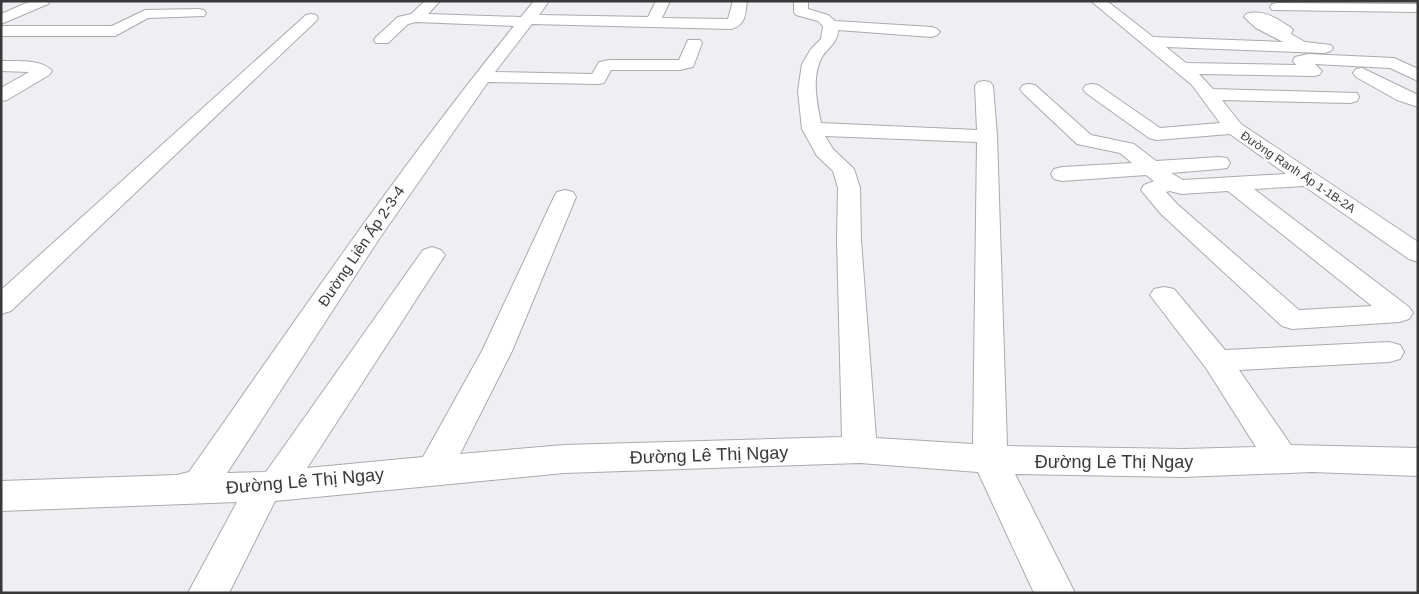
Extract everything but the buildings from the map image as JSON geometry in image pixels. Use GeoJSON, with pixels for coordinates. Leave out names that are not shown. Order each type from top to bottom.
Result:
{"type":"FeatureCollection","features":[{"type":"Feature","properties":{"kind":"street"},"geometry":{"type":"LineString","coordinates":[[1,20],[43,1]]}},
{"type":"Feature","properties":{"kind":"street"},"geometry":{"type":"LineString","coordinates":[[416,18],[433,1]]}},
{"type":"Feature","properties":{"kind":"street"},"geometry":{"type":"LineString","coordinates":[[653,22],[663,1]]}},
{"type":"Feature","properties":{"kind":"street"},"geometry":{"type":"LineString","coordinates":[[382,40],[402,20],[416,18],[532,14],[710,25],[731,24],[737,20],[740,1]]}},
{"type":"Feature","properties":{"kind":"street"},"geometry":{"type":"LineString","coordinates":[[801,1],[801,12],[824,18],[830,25],[830,36],[815,54],[808,73],[807,102],[812,128],[824,152],[843,169],[849,188],[848,240],[860,450]]}},
{"type":"Feature","properties":{"kind":"street","name":"Đường Ranh Ấp 1-1B-2A"},"geometry":{"type":"LineString","coordinates":[[1098,1],[1198,81],[1234,128],[1418,254]]}},
{"type":"Feature","properties":{"kind":"street"},"geometry":{"type":"LineString","coordinates":[[1408,1],[1418,7]]}},
{"type":"Feature","properties":{"kind":"street"},"geometry":{"type":"LineString","coordinates":[[1277,7],[1418,7]]}},
{"type":"Feature","properties":{"kind":"street"},"geometry":{"type":"LineString","coordinates":[[1,30],[115,31],[145,14],[199,14]]}},
{"type":"Feature","properties":{"kind":"street","name":"Đường Liên Ấp 2-3-4"},"geometry":{"type":"LineString","coordinates":[[182,488],[201,483],[407,177],[532,14]]}},
{"type":"Feature","properties":{"kind":"street"},"geometry":{"type":"LineString","coordinates":[[1,305],[311,18]]}},
{"type":"Feature","properties":{"kind":"street"},"geometry":{"type":"LineString","coordinates":[[830,25],[932,32]]}},
{"type":"Feature","properties":{"kind":"street"},"geometry":{"type":"LineString","coordinates":[[1283,34],[1303,47]]}},
{"type":"Feature","properties":{"kind":"street"},"geometry":{"type":"LineString","coordinates":[[1149,42],[1332,48]]}},
{"type":"Feature","properties":{"kind":"street"},"geometry":{"type":"LineString","coordinates":[[482,77],[598,79],[605,66],[610,65],[680,65],[687,62],[694,43]]}},
{"type":"Feature","properties":{"kind":"street"},"geometry":{"type":"LineString","coordinates":[[1,46],[47,47]]}},
{"type":"Feature","properties":{"kind":"street"},"geometry":{"type":"LineString","coordinates":[[1209,94],[1350,96],[1301,61],[1308,59],[1418,64]]}},
{"type":"Feature","properties":{"kind":"street"},"geometry":{"type":"LineString","coordinates":[[1394,62],[1418,76]]}},
{"type":"Feature","properties":{"kind":"street"},"geometry":{"type":"LineString","coordinates":[[1,66],[39,69],[1,96]]}},
{"type":"Feature","properties":{"kind":"street"},"geometry":{"type":"LineString","coordinates":[[1182,68],[1313,71]]}},
{"type":"Feature","properties":{"kind":"street"},"geometry":{"type":"LineString","coordinates":[[1362,73],[1403,96],[1418,102]]}},
{"type":"Feature","properties":{"kind":"street"},"geometry":{"type":"LineString","coordinates":[[984,86],[987,136],[990,459],[1055,593]]}},
{"type":"Feature","properties":{"kind":"street"},"geometry":{"type":"LineString","coordinates":[[1029,89],[1084,140],[1127,148],[1160,175],[1181,187],[1226,173],[1308,179]]}},
{"type":"Feature","properties":{"kind":"street"},"geometry":{"type":"LineString","coordinates":[[1092,89],[1156,134],[1234,128]]}},
{"type":"Feature","properties":{"kind":"street"},"geometry":{"type":"LineString","coordinates":[[812,128],[987,136]]}},
{"type":"Feature","properties":{"kind":"street"},"geometry":{"type":"LineString","coordinates":[[1226,173],[1306,242],[1408,313]]}},
{"type":"Feature","properties":{"kind":"street"},"geometry":{"type":"LineString","coordinates":[[1062,174],[1160,175]]}},
{"type":"Feature","properties":{"kind":"street"},"geometry":{"type":"LineString","coordinates":[[1160,175],[1152,190],[1292,320],[1408,313]]}},
{"type":"Feature","properties":{"kind":"street"},"geometry":{"type":"LineString","coordinates":[[434,470],[497,351],[565,197]]}},
{"type":"Feature","properties":{"kind":"street"},"geometry":{"type":"LineString","coordinates":[[208,593],[270,487],[432,255]]}},
{"type":"Feature","properties":{"kind":"street"},"geometry":{"type":"LineString","coordinates":[[1164,295],[1217,361],[1282,459]]}},
{"type":"Feature","properties":{"kind":"street"},"geometry":{"type":"LineString","coordinates":[[1217,361],[1389,352]]}},
{"type":"Feature","properties":{"kind":"street","name":"Đường Lê Thị Ngay"},"geometry":{"type":"LineString","coordinates":[[1,496],[182,488],[270,487],[564,459],[860,450],[1038,462],[1184,463],[1312,458],[1418,462]]}}]}
